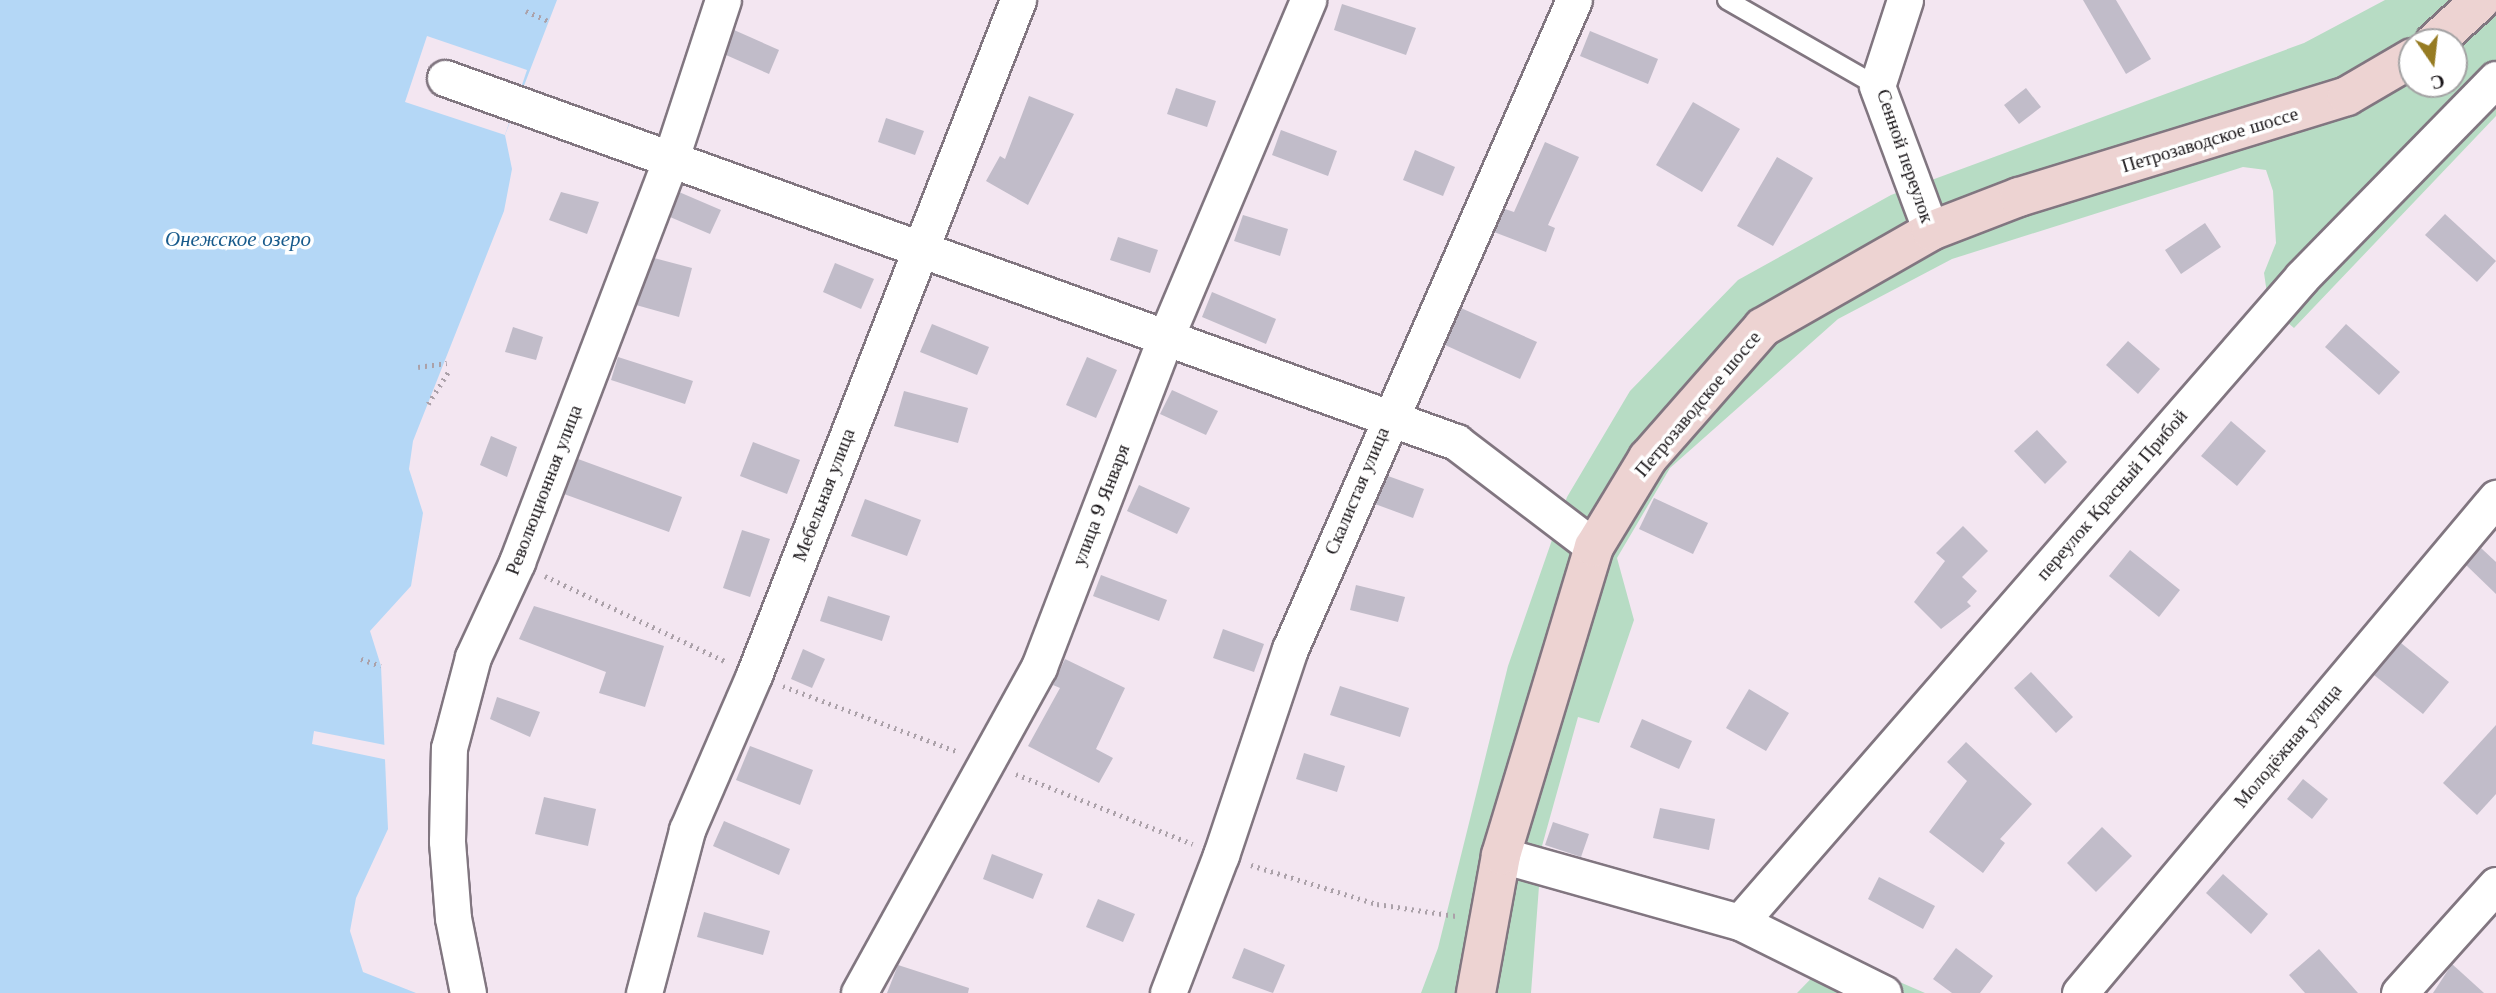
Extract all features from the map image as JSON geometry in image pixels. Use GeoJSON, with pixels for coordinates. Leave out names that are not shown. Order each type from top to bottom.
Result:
{"type":"FeatureCollection","features":[{"type":"Feature","properties":{"kind":"main road"},"geometry":{"type":"LineString","coordinates":[[2450,28],[2481,0]]}},
{"type":"Feature","properties":{"kind":"main road","name":"Петрозаводское шоссе"},"geometry":{"type":"LineString","coordinates":[[1476,993],[1501,855],[1594,547],[1648,458],[1763,327],[1931,231],[2019,197],[2324,104],[2398,65]]}},
{"type":"Feature","properties":{"kind":"street","name":"Революционная улица"},"geometry":{"type":"LineString","coordinates":[[468,993],[449,867],[449,748],[473,657],[517,562],[671,158],[723,0]]}},
{"type":"Feature","properties":{"kind":"street","name":"Мебельная улица"},"geometry":{"type":"LineString","coordinates":[[644,993],[687,830],[754,675],[1018,0]]}},
{"type":"Feature","properties":{"kind":"street","name":"улица 9 Января"},"geometry":{"type":"LineString","coordinates":[[859,993],[1039,667],[1164,339],[1308,0]]}},
{"type":"Feature","properties":{"kind":"street","name":"Скалистая улица"},"geometry":{"type":"LineString","coordinates":[[1168,993],[1221,855],[1290,649],[1387,420],[1574,0]]}},
{"type":"Feature","properties":{"kind":"street","name":"Сенной переулок"},"geometry":{"type":"LineString","coordinates":[[1905,0],[1877,86],[1931,231]]}},
{"type":"Feature","properties":{"kind":"street"},"geometry":{"type":"LineString","coordinates":[[445,78],[1387,420],[1456,442],[1594,547]]}},
{"type":"Feature","properties":{"kind":"street","name":"переулок Красный Прибой"},"geometry":{"type":"LineString","coordinates":[[1740,922],[2302,277],[2496,79]]}},
{"type":"Feature","properties":{"kind":"street","name":"Молодёжная улица"},"geometry":{"type":"LineString","coordinates":[[2080,993],[2496,498]]}},
{"type":"Feature","properties":{"kind":"street"},"geometry":{"type":"LineString","coordinates":[[1501,855],[1740,922],[1883,993]]}},
{"type":"Feature","properties":{"kind":"street"},"geometry":{"type":"LineString","coordinates":[[2399,993],[2496,885]]}},
{"type":"Feature","properties":{"kind":"lane"},"geometry":{"type":"LineString","coordinates":[[1727,0],[1877,86]]}},
{"type":"Feature","properties":{"kind":"path"},"geometry":{"type":"LineString","coordinates":[[526,11],[548,21]]}},
{"type":"Feature","properties":{"kind":"path"},"geometry":{"type":"LineString","coordinates":[[418,367],[447,363]]}},
{"type":"Feature","properties":{"kind":"path"},"geometry":{"type":"LineString","coordinates":[[428,404],[450,369]]}},
{"type":"Feature","properties":{"kind":"path"},"geometry":{"type":"LineString","coordinates":[[361,659],[381,666]]}},
{"type":"Feature","properties":{"kind":"green space"},"geometry":{"type":"Polygon","coordinates":[[[2385,0],[2496,0],[2496,116],[2294,328],[2269,307],[2264,273],[2276,243],[2273,191],[2266,170],[2243,167],[1952,259],[1838,319],[1670,468],[1617,558],[1634,620],[1599,723],[1578,717],[1542,846],[1531,993],[1421,993],[1438,948],[1508,666],[1567,497],[1630,391],[1738,280],[1891,195],[2304,43],[2385,0]]]}},
{"type":"Feature","properties":{"kind":"green space"},"geometry":{"type":"Polygon","coordinates":[[[1835,954],[1925,993],[1797,993],[1835,954]]]}},
{"type":"Feature","properties":{"kind":"water","name":"Онежское озеро"},"geometry":{"type":"Polygon","coordinates":[[[0,0],[557,0],[505,135],[512,169],[504,211],[413,441],[409,469],[423,513],[411,586],[370,631],[381,666],[388,829],[356,898],[350,931],[363,972],[416,993],[0,993],[0,0]]]}},
{"type":"Feature","properties":{"kind":"pier"},"geometry":{"type":"Polygon","coordinates":[[[427,36],[527,70],[505,135],[405,102],[427,36]]]}},
{"type":"Feature","properties":{"kind":"pier"},"geometry":{"type":"Polygon","coordinates":[[[314,731],[385,745],[388,760],[312,744],[314,731]]]}},
{"type":"Feature","properties":{"kind":"building"},"geometry":{"type":"Polygon","coordinates":[[[2083,0],[2116,0],[2151,59],[2126,74],[2083,0]]]}},
{"type":"Feature","properties":{"kind":"building"},"geometry":{"type":"Polygon","coordinates":[[[1342,4],[1416,28],[1406,55],[1334,30],[1342,4]]]}},
{"type":"Feature","properties":{"kind":"building"},"geometry":{"type":"Polygon","coordinates":[[[734,30],[779,50],[769,74],[726,55],[734,30]]]}},
{"type":"Feature","properties":{"kind":"building"},"geometry":{"type":"Polygon","coordinates":[[[1590,31],[1658,59],[1648,84],[1580,56],[1590,31]]]}},
{"type":"Feature","properties":{"kind":"building"},"geometry":{"type":"Polygon","coordinates":[[[1176,88],[1216,101],[1207,127],[1167,114],[1176,88]]]}},
{"type":"Feature","properties":{"kind":"building"},"geometry":{"type":"Polygon","coordinates":[[[2026,88],[2041,107],[2019,124],[2004,105],[2026,88]]]}},
{"type":"Feature","properties":{"kind":"building"},"geometry":{"type":"Polygon","coordinates":[[[1029,96],[1074,114],[1028,205],[986,181],[1000,156],[1005,159],[1029,96]]]}},
{"type":"Feature","properties":{"kind":"building"},"geometry":{"type":"Polygon","coordinates":[[[1693,102],[1740,129],[1702,192],[1656,165],[1693,102]]]}},
{"type":"Feature","properties":{"kind":"building"},"geometry":{"type":"Polygon","coordinates":[[[886,118],[924,131],[915,155],[878,142],[886,118]]]}},
{"type":"Feature","properties":{"kind":"building"},"geometry":{"type":"Polygon","coordinates":[[[1281,130],[1337,151],[1328,176],[1272,155],[1281,130]]]}},
{"type":"Feature","properties":{"kind":"building"},"geometry":{"type":"Polygon","coordinates":[[[1545,142],[1579,157],[1548,225],[1555,228],[1546,252],[1494,232],[1505,209],[1514,212],[1545,142]]]}},
{"type":"Feature","properties":{"kind":"building"},"geometry":{"type":"Polygon","coordinates":[[[1415,150],[1455,167],[1443,196],[1403,180],[1415,150]]]}},
{"type":"Feature","properties":{"kind":"building"},"geometry":{"type":"Polygon","coordinates":[[[1777,157],[1813,178],[1773,246],[1737,226],[1777,157]]]}},
{"type":"Feature","properties":{"kind":"building"},"geometry":{"type":"Polygon","coordinates":[[[561,192],[599,202],[587,234],[549,220],[561,192]]]}},
{"type":"Feature","properties":{"kind":"building"},"geometry":{"type":"Polygon","coordinates":[[[679,192],[721,210],[710,234],[670,217],[679,192]]]}},
{"type":"Feature","properties":{"kind":"building"},"geometry":{"type":"Polygon","coordinates":[[[2445,214],[2496,261],[2477,282],[2425,235],[2445,214]]]}},
{"type":"Feature","properties":{"kind":"building"},"geometry":{"type":"Polygon","coordinates":[[[1243,215],[1288,229],[1280,256],[1234,241],[1243,215]]]}},
{"type":"Feature","properties":{"kind":"building"},"geometry":{"type":"Polygon","coordinates":[[[2205,223],[2221,247],[2181,274],[2165,250],[2205,223]]]}},
{"type":"Feature","properties":{"kind":"building"},"geometry":{"type":"Polygon","coordinates":[[[1118,237],[1158,250],[1150,273],[1110,260],[1118,237]]]}},
{"type":"Feature","properties":{"kind":"building"},"geometry":{"type":"Polygon","coordinates":[[[654,258],[692,268],[679,317],[636,305],[654,258]]]}},
{"type":"Feature","properties":{"kind":"building"},"geometry":{"type":"Polygon","coordinates":[[[835,263],[874,279],[861,309],[823,292],[835,263]]]}},
{"type":"Feature","properties":{"kind":"building"},"geometry":{"type":"Polygon","coordinates":[[[1212,292],[1276,319],[1266,344],[1202,317],[1212,292]]]}},
{"type":"Feature","properties":{"kind":"building"},"geometry":{"type":"Polygon","coordinates":[[[1461,308],[1537,342],[1520,379],[1445,345],[1461,308]]]}},
{"type":"Feature","properties":{"kind":"building"},"geometry":{"type":"Polygon","coordinates":[[[932,324],[989,347],[977,375],[920,352],[932,324]]]}},
{"type":"Feature","properties":{"kind":"building"},"geometry":{"type":"Polygon","coordinates":[[[2346,324],[2400,372],[2379,395],[2325,347],[2346,324]]]}},
{"type":"Feature","properties":{"kind":"building"},"geometry":{"type":"Polygon","coordinates":[[[513,327],[543,337],[536,360],[505,352],[513,327]]]}},
{"type":"Feature","properties":{"kind":"building"},"geometry":{"type":"Polygon","coordinates":[[[2128,341],[2160,369],[2138,394],[2106,365],[2128,341]]]}},
{"type":"Feature","properties":{"kind":"building"},"geometry":{"type":"Polygon","coordinates":[[[618,357],[693,381],[685,404],[611,380],[618,357]]]}},
{"type":"Feature","properties":{"kind":"building"},"geometry":{"type":"Polygon","coordinates":[[[1087,357],[1117,370],[1096,418],[1066,405],[1087,357]]]}},
{"type":"Feature","properties":{"kind":"building"},"geometry":{"type":"Polygon","coordinates":[[[1172,390],[1218,411],[1206,435],[1160,414],[1172,390]]]}},
{"type":"Feature","properties":{"kind":"building"},"geometry":{"type":"Polygon","coordinates":[[[904,391],[968,408],[958,443],[894,426],[904,391]]]}},
{"type":"Feature","properties":{"kind":"building"},"geometry":{"type":"Polygon","coordinates":[[[2231,421],[2266,451],[2237,486],[2201,456],[2231,421]]]}},
{"type":"Feature","properties":{"kind":"building"},"geometry":{"type":"Polygon","coordinates":[[[2037,430],[2067,462],[2045,484],[2014,451],[2037,430]]]}},
{"type":"Feature","properties":{"kind":"building"},"geometry":{"type":"Polygon","coordinates":[[[491,436],[517,447],[507,477],[480,465],[491,436]]]}},
{"type":"Feature","properties":{"kind":"building"},"geometry":{"type":"Polygon","coordinates":[[[753,442],[800,460],[787,494],[740,476],[753,442]]]}},
{"type":"Feature","properties":{"kind":"building"},"geometry":{"type":"Polygon","coordinates":[[[578,459],[682,497],[669,532],[564,494],[578,459]]]}},
{"type":"Feature","properties":{"kind":"building"},"geometry":{"type":"Polygon","coordinates":[[[1388,476],[1424,489],[1413,518],[1375,504],[1388,476]]]}},
{"type":"Feature","properties":{"kind":"building"},"geometry":{"type":"Polygon","coordinates":[[[1139,485],[1190,508],[1177,534],[1127,511],[1139,485]]]}},
{"type":"Feature","properties":{"kind":"building"},"geometry":{"type":"Polygon","coordinates":[[[1654,498],[1708,523],[1693,554],[1639,529],[1654,498]]]}},
{"type":"Feature","properties":{"kind":"building"},"geometry":{"type":"Polygon","coordinates":[[[865,499],[921,520],[907,556],[851,536],[865,499]]]}},
{"type":"Feature","properties":{"kind":"building"},"geometry":{"type":"Polygon","coordinates":[[[1963,526],[1988,551],[1962,577],[1977,591],[1967,602],[1971,606],[1941,629],[1914,602],[1945,561],[1936,553],[1963,526]]]}},
{"type":"Feature","properties":{"kind":"building"},"geometry":{"type":"Polygon","coordinates":[[[742,530],[770,539],[750,597],[723,588],[742,530]]]}},
{"type":"Feature","properties":{"kind":"building"},"geometry":{"type":"Polygon","coordinates":[[[2481,548],[2496,562],[2496,594],[2466,565],[2481,548]]]}},
{"type":"Feature","properties":{"kind":"building"},"geometry":{"type":"Polygon","coordinates":[[[2130,550],[2180,590],[2159,617],[2109,576],[2130,550]]]}},
{"type":"Feature","properties":{"kind":"building"},"geometry":{"type":"Polygon","coordinates":[[[1101,575],[1167,600],[1159,621],[1093,596],[1101,575]]]}},
{"type":"Feature","properties":{"kind":"building"},"geometry":{"type":"Polygon","coordinates":[[[1356,585],[1405,597],[1398,622],[1350,610],[1356,585]]]}},
{"type":"Feature","properties":{"kind":"building"},"geometry":{"type":"Polygon","coordinates":[[[828,596],[890,616],[882,641],[820,621],[828,596]]]}},
{"type":"Feature","properties":{"kind":"building"},"geometry":{"type":"Polygon","coordinates":[[[534,606],[664,646],[645,707],[599,693],[606,672],[519,639],[534,606]]]}},
{"type":"Feature","properties":{"kind":"building"},"geometry":{"type":"Polygon","coordinates":[[[1223,629],[1264,644],[1254,672],[1213,658],[1223,629]]]}},
{"type":"Feature","properties":{"kind":"building"},"geometry":{"type":"Polygon","coordinates":[[[2401,643],[2449,682],[2423,714],[2374,675],[2401,643]]]}},
{"type":"Feature","properties":{"kind":"building"},"geometry":{"type":"Polygon","coordinates":[[[803,649],[825,659],[812,688],[791,679],[803,649]]]}},
{"type":"Feature","properties":{"kind":"building"},"geometry":{"type":"Polygon","coordinates":[[[1065,659],[1125,688],[1096,749],[1113,758],[1099,783],[1028,746],[1060,688],[1053,685],[1065,659]]]}},
{"type":"Feature","properties":{"kind":"building"},"geometry":{"type":"Polygon","coordinates":[[[2031,672],[2073,717],[2056,733],[2014,688],[2031,672]]]}},
{"type":"Feature","properties":{"kind":"building"},"geometry":{"type":"Polygon","coordinates":[[[1340,686],[1409,708],[1400,737],[1330,715],[1340,686]]]}},
{"type":"Feature","properties":{"kind":"building"},"geometry":{"type":"Polygon","coordinates":[[[1749,689],[1789,713],[1766,751],[1726,728],[1749,689]]]}},
{"type":"Feature","properties":{"kind":"building"},"geometry":{"type":"Polygon","coordinates":[[[497,697],[540,712],[530,737],[490,719],[497,697]]]}},
{"type":"Feature","properties":{"kind":"building"},"geometry":{"type":"Polygon","coordinates":[[[1642,719],[1692,741],[1679,769],[1630,747],[1642,719]]]}},
{"type":"Feature","properties":{"kind":"building"},"geometry":{"type":"Polygon","coordinates":[[[2496,725],[2496,794],[2477,815],[2443,783],[2496,725]]]}},
{"type":"Feature","properties":{"kind":"building"},"geometry":{"type":"Polygon","coordinates":[[[1966,742],[2032,804],[2000,839],[2005,843],[1983,873],[1929,832],[1967,781],[1947,762],[1966,742]]]}},
{"type":"Feature","properties":{"kind":"building"},"geometry":{"type":"Polygon","coordinates":[[[750,746],[813,770],[800,805],[736,780],[750,746]]]}},
{"type":"Feature","properties":{"kind":"building"},"geometry":{"type":"Polygon","coordinates":[[[1304,753],[1345,766],[1337,792],[1296,779],[1304,753]]]}},
{"type":"Feature","properties":{"kind":"building"},"geometry":{"type":"Polygon","coordinates":[[[2303,779],[2328,799],[2312,819],[2287,799],[2303,779]]]}},
{"type":"Feature","properties":{"kind":"building"},"geometry":{"type":"Polygon","coordinates":[[[544,797],[596,809],[588,846],[535,834],[544,797]]]}},
{"type":"Feature","properties":{"kind":"building"},"geometry":{"type":"Polygon","coordinates":[[[1660,808],[1715,819],[1709,850],[1653,838],[1660,808]]]}},
{"type":"Feature","properties":{"kind":"building"},"geometry":{"type":"Polygon","coordinates":[[[724,821],[790,849],[779,875],[713,846],[724,821]]]}},
{"type":"Feature","properties":{"kind":"building"},"geometry":{"type":"Polygon","coordinates":[[[1553,822],[1589,834],[1581,857],[1545,845],[1553,822]]]}},
{"type":"Feature","properties":{"kind":"building"},"geometry":{"type":"Polygon","coordinates":[[[2102,827],[2132,856],[2096,892],[2067,863],[2102,827]]]}},
{"type":"Feature","properties":{"kind":"building"},"geometry":{"type":"Polygon","coordinates":[[[992,854],[1043,874],[1033,899],[983,879],[992,854]]]}},
{"type":"Feature","properties":{"kind":"building"},"geometry":{"type":"Polygon","coordinates":[[[2223,874],[2268,914],[2251,934],[2206,893],[2223,874]]]}},
{"type":"Feature","properties":{"kind":"building"},"geometry":{"type":"Polygon","coordinates":[[[1879,877],[1935,906],[1923,929],[1868,899],[1879,877]]]}},
{"type":"Feature","properties":{"kind":"building"},"geometry":{"type":"Polygon","coordinates":[[[1098,899],[1135,914],[1123,942],[1086,927],[1098,899]]]}},
{"type":"Feature","properties":{"kind":"building"},"geometry":{"type":"Polygon","coordinates":[[[704,912],[770,931],[763,955],[697,937],[704,912]]]}},
{"type":"Feature","properties":{"kind":"building"},"geometry":{"type":"Polygon","coordinates":[[[1244,948],[1285,965],[1273,993],[1232,978],[1244,948]]]}},
{"type":"Feature","properties":{"kind":"building"},"geometry":{"type":"Polygon","coordinates":[[[1956,948],[1993,976],[1980,993],[1952,993],[1933,979],[1956,948]]]}},
{"type":"Feature","properties":{"kind":"building"},"geometry":{"type":"Polygon","coordinates":[[[2319,949],[2358,993],[2305,993],[2289,975],[2319,949]]]}},
{"type":"Feature","properties":{"kind":"building"},"geometry":{"type":"Polygon","coordinates":[[[2452,964],[2484,993],[2433,993],[2452,964]]]}},
{"type":"Feature","properties":{"kind":"building"},"geometry":{"type":"Polygon","coordinates":[[[898,965],[969,988],[968,993],[887,993],[898,965]]]}}]}
